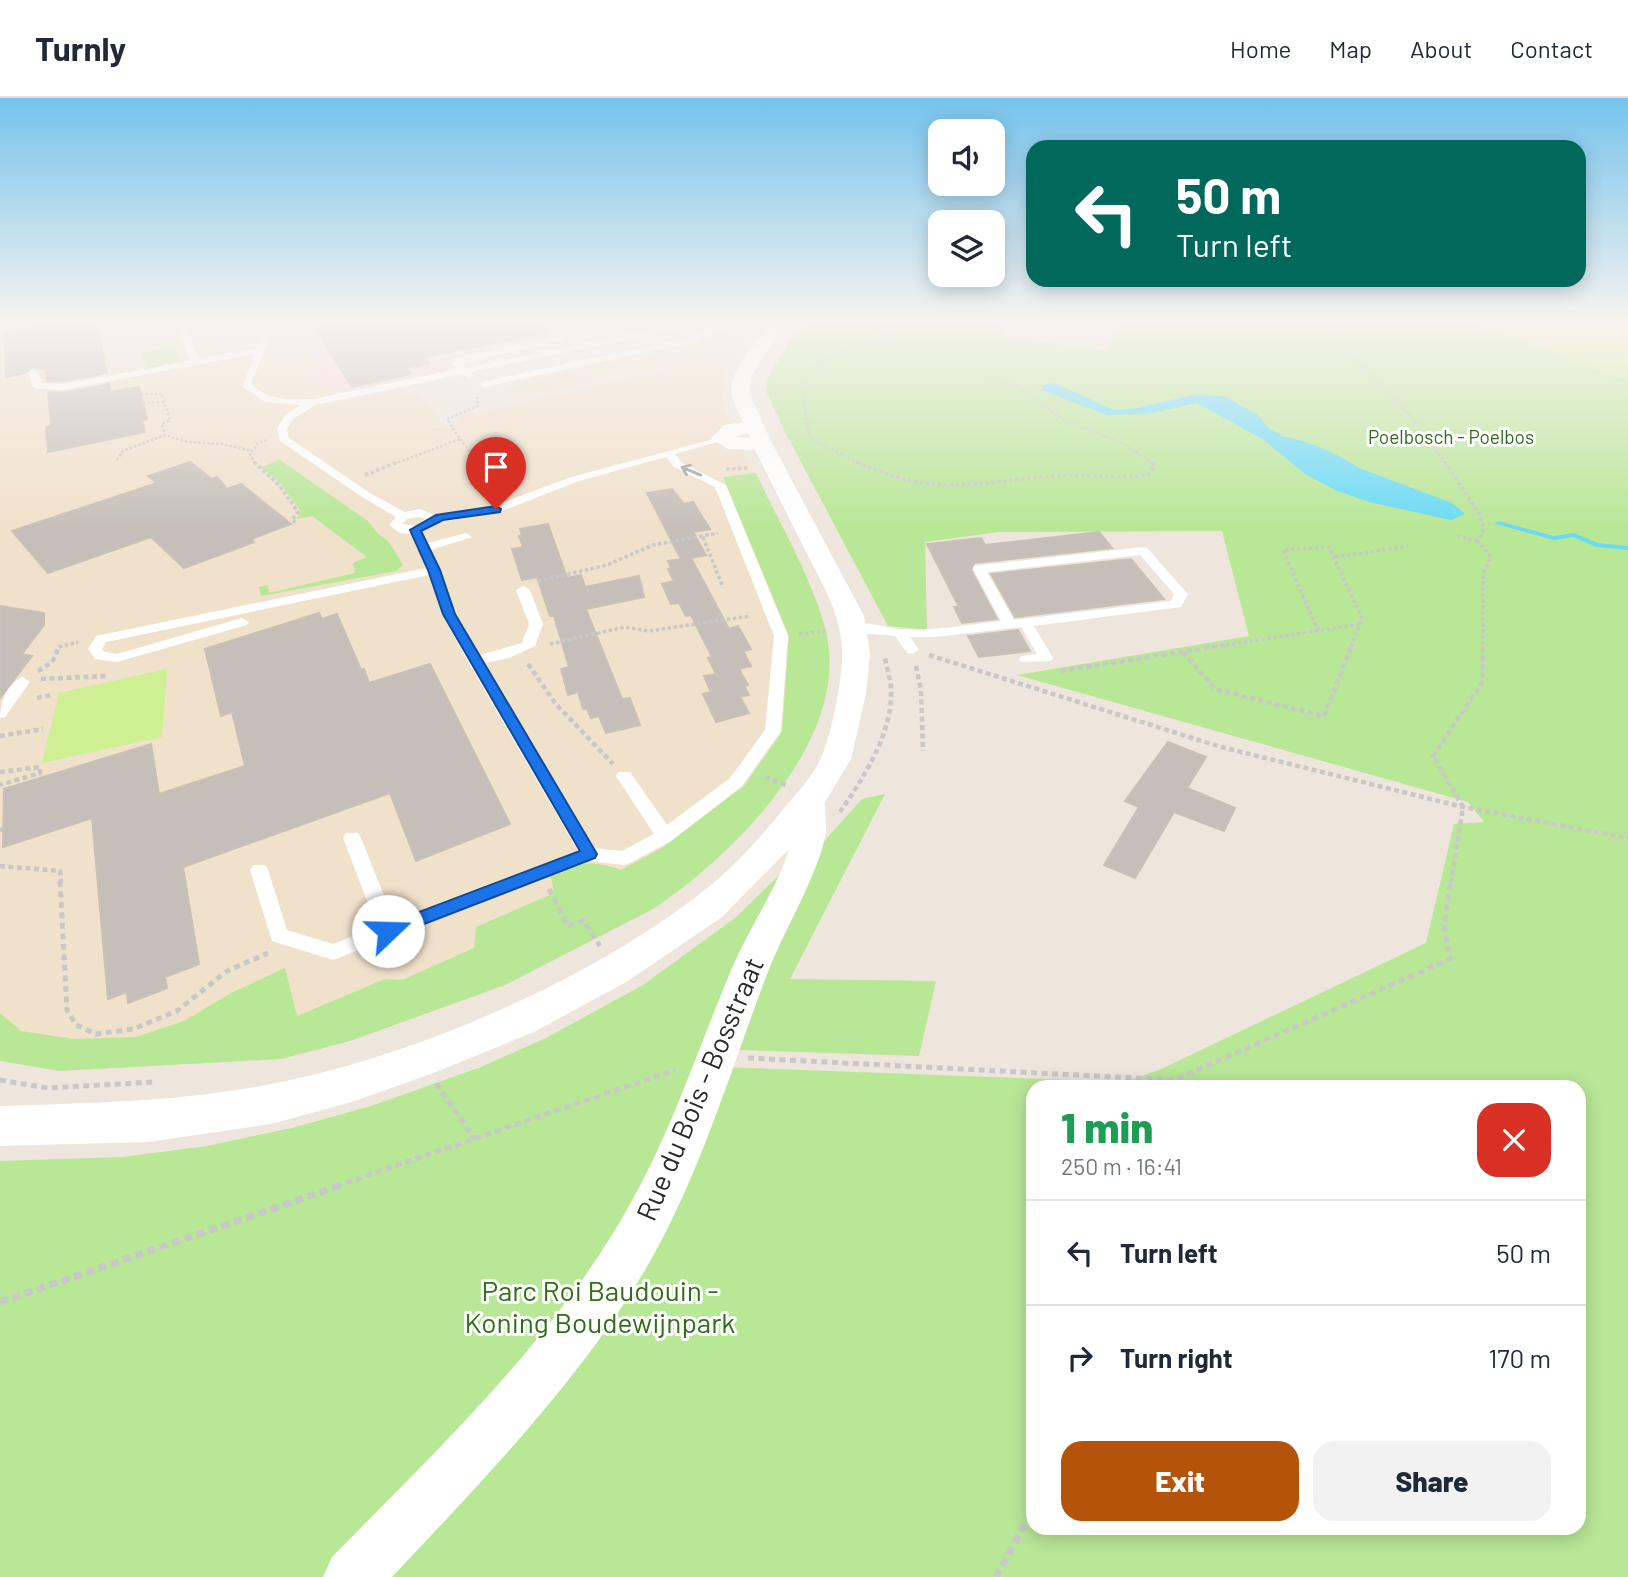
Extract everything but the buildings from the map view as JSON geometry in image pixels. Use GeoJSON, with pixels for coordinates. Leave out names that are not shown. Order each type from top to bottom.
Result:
{"type":"FeatureCollection","features":[{"type":"Feature","properties":{"kind":"street"},"geometry":{"type":"LineString","coordinates":[[0,1125],[148,1122],[271,1104],[352,1083],[520,1020],[615,970],[709,907],[767,853],[794,795],[836,759],[844,734],[855,674],[854,629],[838,590],[758,446],[741,390]]}},
{"type":"Feature","properties":{"kind":"street"},"geometry":{"type":"LineString","coordinates":[[721,439],[735,445],[758,446]]}},
{"type":"Feature","properties":{"kind":"street","name":"Rue du Bois - Bosstraat"},"geometry":{"type":"LineString","coordinates":[[352,1577],[524,1395],[571,1338],[627,1254],[686,1136],[753,963],[808,840],[794,795]]}},
{"type":"Feature","properties":{"kind":"lane"},"geometry":{"type":"LineString","coordinates":[[253,390],[270,401],[314,402],[373,390]]}},
{"type":"Feature","properties":{"kind":"lane"},"geometry":{"type":"LineString","coordinates":[[395,390],[399,400]]}},
{"type":"Feature","properties":{"kind":"lane"},"geometry":{"type":"LineString","coordinates":[[487,390],[498,393]]}},
{"type":"Feature","properties":{"kind":"lane"},"geometry":{"type":"LineString","coordinates":[[314,402],[289,417],[282,429],[283,437],[402,516],[426,513],[432,520]]}},
{"type":"Feature","properties":{"kind":"lane"},"geometry":{"type":"LineString","coordinates":[[402,516],[396,522],[397,527],[415,530],[432,520],[496,509],[564,482],[721,439]]}},
{"type":"Feature","properties":{"kind":"lane"},"geometry":{"type":"LineString","coordinates":[[259,870],[279,935],[333,952],[589,854],[624,858],[665,836],[736,782],[773,731],[781,636],[720,485],[678,465],[668,452]]}},
{"type":"Feature","properties":{"kind":"lane"},"geometry":{"type":"LineString","coordinates":[[415,530],[434,570],[449,614],[589,854]]}},
{"type":"Feature","properties":{"kind":"lane"},"geometry":{"type":"LineString","coordinates":[[424,548],[466,537]]}},
{"type":"Feature","properties":{"kind":"lane"},"geometry":{"type":"LineString","coordinates":[[854,629],[935,633],[1026,624],[1162,607],[1176,604],[1181,594],[1143,551],[978,569],[1009,624]]}},
{"type":"Feature","properties":{"kind":"lane"},"geometry":{"type":"LineString","coordinates":[[242,622],[117,658],[100,656],[95,649],[101,639],[434,570]]}},
{"type":"Feature","properties":{"kind":"lane"},"geometry":{"type":"LineString","coordinates":[[474,660],[523,648],[536,624],[523,590]]}},
{"type":"Feature","properties":{"kind":"lane"},"geometry":{"type":"LineString","coordinates":[[1026,624],[1046,657],[1026,659]]}},
{"type":"Feature","properties":{"kind":"lane"},"geometry":{"type":"LineString","coordinates":[[900,633],[912,650]]}},
{"type":"Feature","properties":{"kind":"lane"},"geometry":{"type":"LineString","coordinates":[[0,713],[29,678]]}},
{"type":"Feature","properties":{"kind":"lane"},"geometry":{"type":"LineString","coordinates":[[624,776],[665,836]]}},
{"type":"Feature","properties":{"kind":"lane"},"geometry":{"type":"LineString","coordinates":[[352,838],[388,931]]}},
{"type":"Feature","properties":{"kind":"path"},"geometry":{"type":"LineString","coordinates":[[475,458],[447,419],[478,406],[477,390]]}},
{"type":"Feature","properties":{"kind":"path"},"geometry":{"type":"LineString","coordinates":[[802,390],[804,417],[811,439],[847,458],[897,478],[951,487],[1073,475],[1126,479],[1149,474],[1154,466],[1152,461],[1138,456],[1121,442],[1067,422],[1023,390]]}},
{"type":"Feature","properties":{"kind":"path"},"geometry":{"type":"LineString","coordinates":[[1384,390],[1411,417],[1478,512],[1484,529],[1478,541]]}},
{"type":"Feature","properties":{"kind":"path"},"geometry":{"type":"LineString","coordinates":[[141,394],[162,394],[170,420],[162,424],[165,435]]}},
{"type":"Feature","properties":{"kind":"path"},"geometry":{"type":"LineString","coordinates":[[143,403],[164,402]]}},
{"type":"Feature","properties":{"kind":"path"},"geometry":{"type":"LineString","coordinates":[[270,433],[271,439],[258,443],[252,451],[253,462],[279,485],[298,512],[292,520],[296,523]]}},
{"type":"Feature","properties":{"kind":"path"},"geometry":{"type":"LineString","coordinates":[[117,460],[123,451],[165,435],[187,442],[223,444],[252,451]]}},
{"type":"Feature","properties":{"kind":"path"},"geometry":{"type":"LineString","coordinates":[[357,478],[460,439]]}},
{"type":"Feature","properties":{"kind":"path"},"geometry":{"type":"LineString","coordinates":[[725,469],[758,446]]}},
{"type":"Feature","properties":{"kind":"path"},"geometry":{"type":"LineString","coordinates":[[523,590],[535,582],[607,565],[653,545],[737,530]]}},
{"type":"Feature","properties":{"kind":"path"},"geometry":{"type":"LineString","coordinates":[[0,1302],[716,1056],[1174,1080],[1450,959],[1444,926],[1463,807],[1433,756],[1483,681],[1483,574],[1491,557],[1478,541],[1457,536]]}},
{"type":"Feature","properties":{"kind":"path"},"geometry":{"type":"LineString","coordinates":[[703,537],[723,587]]}},
{"type":"Feature","properties":{"kind":"path"},"geometry":{"type":"LineString","coordinates":[[1335,557],[1408,546]]}},
{"type":"Feature","properties":{"kind":"path"},"geometry":{"type":"LineString","coordinates":[[1183,652],[1215,689],[1324,716],[1362,619],[1329,547],[1283,550],[1318,631]]}},
{"type":"Feature","properties":{"kind":"path"},"geometry":{"type":"LineString","coordinates":[[624,776],[555,703],[523,648],[625,627],[648,631],[773,614]]}},
{"type":"Feature","properties":{"kind":"path"},"geometry":{"type":"LineString","coordinates":[[1050,673],[1361,624]]}},
{"type":"Feature","properties":{"kind":"path"},"geometry":{"type":"LineString","coordinates":[[781,636],[854,629]]}},
{"type":"Feature","properties":{"kind":"path"},"geometry":{"type":"LineString","coordinates":[[923,751],[921,690],[912,650],[1018,681],[1221,747],[1463,807],[1628,838]]}},
{"type":"Feature","properties":{"kind":"path"},"geometry":{"type":"LineString","coordinates":[[29,678],[52,662],[58,653]]}},
{"type":"Feature","properties":{"kind":"path"},"geometry":{"type":"LineString","coordinates":[[1018,681],[1023,677]]}},
{"type":"Feature","properties":{"kind":"path"},"geometry":{"type":"LineString","coordinates":[[0,736],[43,729]]}},
{"type":"Feature","properties":{"kind":"path"},"geometry":{"type":"LineString","coordinates":[[0,772],[40,767],[40,773],[0,785]]}},
{"type":"Feature","properties":{"kind":"path"},"geometry":{"type":"LineString","coordinates":[[745,770],[794,795]]}},
{"type":"Feature","properties":{"kind":"path"},"geometry":{"type":"LineString","coordinates":[[0,866],[61,871],[67,1010],[76,1025],[96,1034],[133,1029],[177,1012],[226,971],[300,942]]}},
{"type":"Feature","properties":{"kind":"path"},"geometry":{"type":"LineString","coordinates":[[540,873],[568,926],[583,920],[602,950]]}},
{"type":"Feature","properties":{"kind":"path"},"geometry":{"type":"LineString","coordinates":[[591,956],[612,944]]}},
{"type":"Feature","properties":{"kind":"path"},"geometry":{"type":"LineString","coordinates":[[0,1080],[48,1088],[158,1082]]}},
{"type":"Feature","properties":{"kind":"path"},"geometry":{"type":"LineString","coordinates":[[447,1101],[475,1139]]}},
{"type":"Feature","properties":{"kind":"path"},"geometry":{"type":"LineString","coordinates":[[996,1577],[1026,1522]]}},
{"type":"Feature","properties":{"kind":"shaded area"},"geometry":{"type":"Polygon","coordinates":[[[0,390],[329,390],[343,401],[402,390],[405,395],[418,392],[443,424],[430,427],[434,429],[461,423],[458,417],[577,390],[722,390],[722,401],[728,419],[808,582],[826,632],[829,670],[821,712],[803,754],[760,816],[724,852],[653,909],[505,985],[350,1041],[281,1059],[59,1071],[0,1061],[0,390]]]}},
{"type":"Feature","properties":{"kind":"shaded area"},"geometry":{"type":"Polygon","coordinates":[[[329,390],[351,390],[331,394],[329,390]]]}},
{"type":"Feature","properties":{"kind":"shaded area"},"geometry":{"type":"Polygon","coordinates":[[[507,390],[550,390],[527,395],[523,391],[510,394],[507,390]]]}},
{"type":"Feature","properties":{"kind":"green space","name":"Parc Roi Baudouin - Koning Boudewijnpark"},"geometry":{"type":"Polygon","coordinates":[[[1628,390],[1628,1577],[0,1577],[0,1161],[123,1157],[207,1146],[292,1128],[371,1106],[481,1067],[546,1038],[643,985],[735,918],[795,860],[811,856],[862,799],[885,794],[790,979],[936,981],[919,1056],[739,1050],[721,1067],[1070,1080],[1026,1080],[1026,1535],[1586,1535],[1586,1080],[1130,1080],[1159,1070],[1426,943],[1454,824],[1484,822],[1468,802],[1017,675],[1249,636],[1222,531],[999,532],[925,542],[927,630],[888,626],[766,391],[1628,390]]]}},
{"type":"Feature","properties":{"kind":"green space"},"geometry":{"type":"Polygon","coordinates":[[[280,460],[368,521],[378,534],[389,542],[403,565],[396,571],[261,596],[259,587],[268,585],[269,593],[355,573],[353,563],[367,557],[312,516],[296,519],[301,512],[281,484],[261,467],[280,460]]]}},
{"type":"Feature","properties":{"kind":"green space"},"geometry":{"type":"Polygon","coordinates":[[[756,473],[802,567],[824,624],[829,666],[823,707],[806,748],[782,787],[752,824],[719,857],[685,885],[653,909],[505,985],[350,1041],[281,1059],[59,1071],[0,1061],[0,1013],[21,1031],[74,1039],[136,1037],[184,1021],[231,993],[285,968],[297,1016],[385,979],[402,980],[474,948],[476,927],[554,893],[551,876],[568,867],[585,864],[621,870],[662,848],[744,786],[782,732],[789,636],[723,477],[756,473]]]}},
{"type":"Feature","properties":{"kind":"green space"},"geometry":{"type":"Polygon","coordinates":[[[167,669],[162,737],[42,763],[59,693],[167,669]]]}},
{"type":"Feature","properties":{"kind":"water"},"geometry":{"type":"Polygon","coordinates":[[[1041,390],[1070,390],[1114,410],[1137,408],[1198,394],[1226,397],[1258,415],[1269,429],[1282,435],[1278,436],[1320,447],[1359,468],[1452,503],[1465,514],[1451,520],[1369,502],[1335,490],[1305,474],[1264,440],[1197,403],[1147,414],[1107,415],[1041,390]]]}},
{"type":"Feature","properties":{"kind":"waterway"},"geometry":{"type":"LineString","coordinates":[[1498,523],[1554,538],[1574,535],[1597,545],[1628,548]]}},
{"type":"Feature","properties":{"kind":"route"},"geometry":{"type":"LineString","coordinates":[[388,931],[589,854],[449,614],[434,570],[415,530],[440,517],[496,509]]}},
{"type":"Feature","properties":{"kind":"park label","name":"Poelbosch - Poelbos"},"geometry":{"type":"Point","coordinates":[1451,437]}}]}
